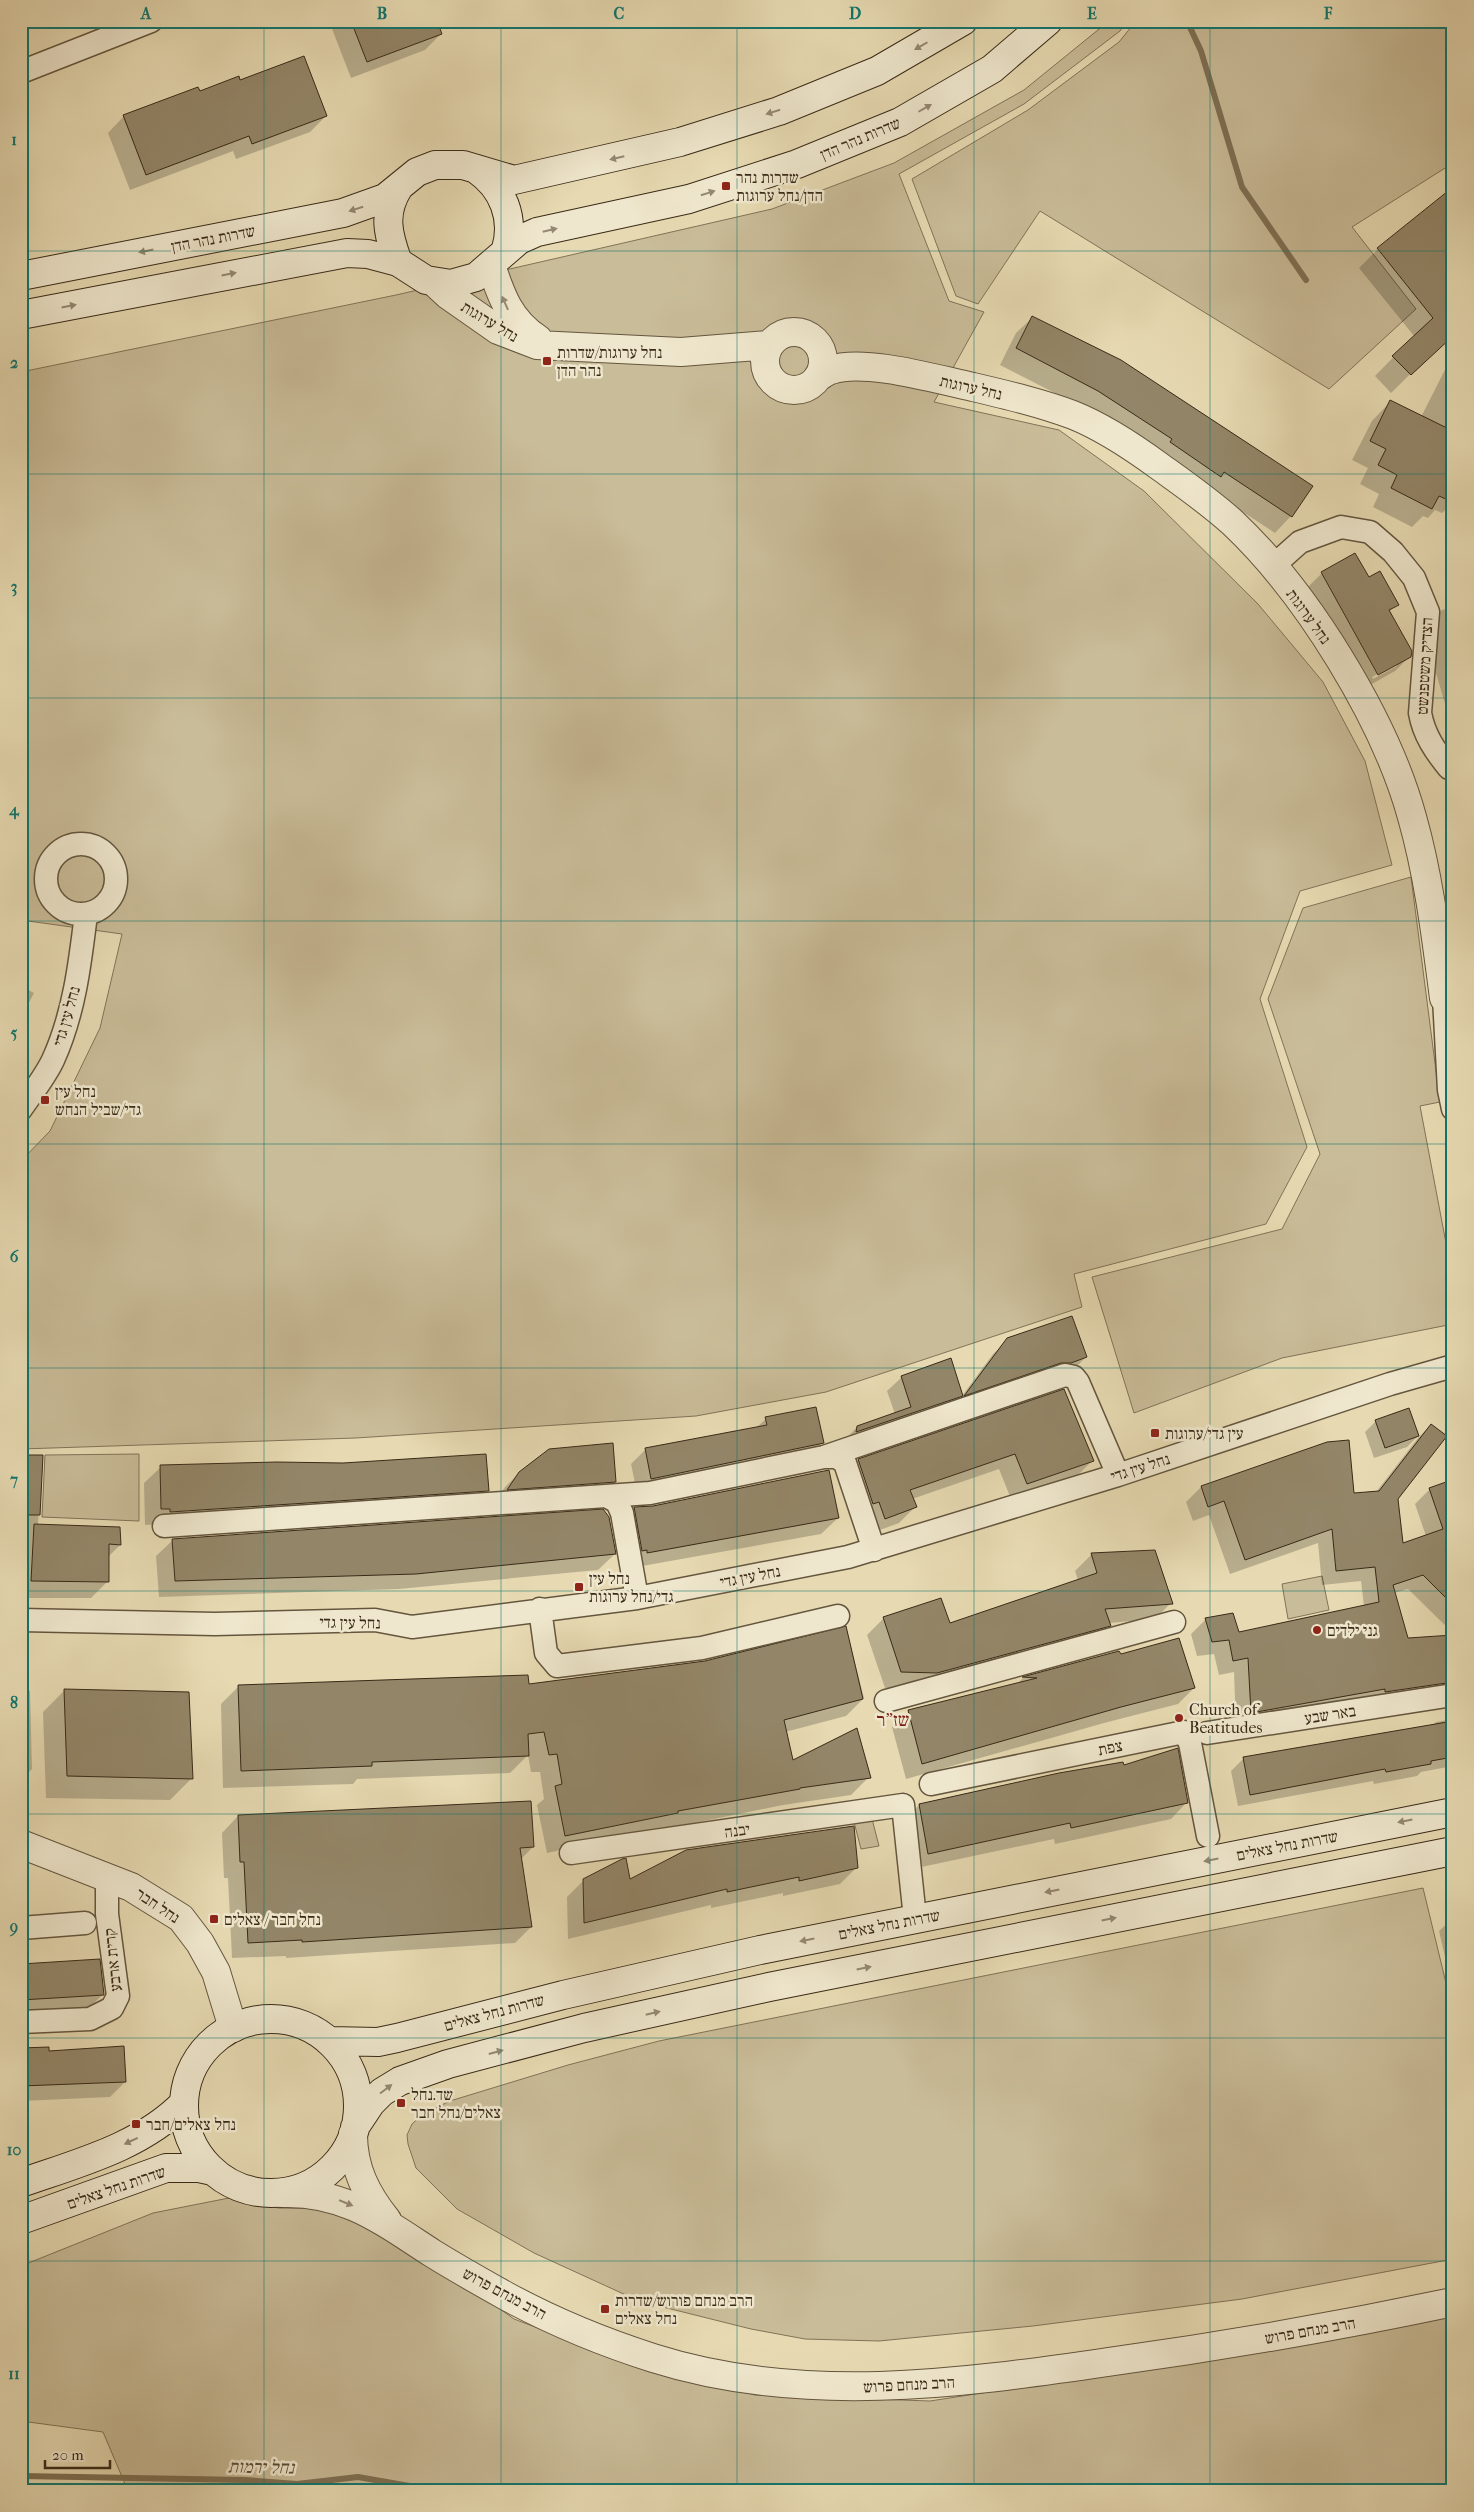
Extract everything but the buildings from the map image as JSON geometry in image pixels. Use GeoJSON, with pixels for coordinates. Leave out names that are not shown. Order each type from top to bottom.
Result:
{"type":"FeatureCollection","features":[{"type":"Feature","properties":{"kind":"main road","name":"שדרות נהר הדן"},"geometry":{"type":"LineString","coordinates":[[21,276],[343,213],[393,194],[417,172],[435,165],[454,164],[514,180],[680,142],[779,110],[876,71],[963,21]]}},
{"type":"Feature","properties":{"kind":"main road","name":"שדרות נהר הדן"},"geometry":{"type":"LineString","coordinates":[[21,315],[333,254],[361,253],[398,262],[419,277],[434,282],[451,284],[468,280],[518,240],[537,232],[707,193],[797,164],[900,122],[992,70],[1048,21]]}},
{"type":"Feature","properties":{"kind":"main road","name":"שדרות נהר הדן"},"geometry":{"type":"LineString","coordinates":[[476,170],[494,184],[503,200],[508,217],[509,241],[499,257]]}},
{"type":"Feature","properties":{"kind":"main road","name":"שדרות נהר הדן"},"geometry":{"type":"LineString","coordinates":[[398,262],[387,228],[389,209],[399,187]]}},
{"type":"Feature","properties":{"kind":"main road","name":"נחל ערוגות"},"geometry":{"type":"LineString","coordinates":[[499,257],[503,300],[512,317],[528,333],[552,347]]}},
{"type":"Feature","properties":{"kind":"main road","name":"נחל ערוגות"},"geometry":{"type":"LineString","coordinates":[[434,282],[448,295],[498,330],[523,341],[552,347],[681,352],[769,345]]}},
{"type":"Feature","properties":{"kind":"main road"},"geometry":{"type":"LineString","coordinates":[[797,332],[813,339],[820,364],[809,386],[795,390],[778,386],[769,376],[765,358],[769,345],[779,336],[797,332]]}},
{"type":"Feature","properties":{"kind":"main road","name":"נחל ערוגות"},"geometry":{"type":"LineString","coordinates":[[681,352],[738,362],[769,376]]}},
{"type":"Feature","properties":{"kind":"main road","name":"נחל ערוגות"},"geometry":{"type":"LineString","coordinates":[[820,364],[832,370],[870,368],[928,377],[1008,395],[1075,416],[1136,449],[1195,492],[1234,524],[1272,567],[1317,624],[1353,682],[1387,747],[1412,815],[1430,890],[1449,997]]}},
{"type":"Feature","properties":{"kind":"main road","name":"שדרות נחל צאלים"},"geometry":{"type":"LineString","coordinates":[[329,2042],[378,2042],[563,1995],[760,1950],[1453,1812]]}},
{"type":"Feature","properties":{"kind":"main road","name":"נחל חבר"},"geometry":{"type":"LineString","coordinates":[[21,1844],[131,1887],[181,1918],[200,1943],[216,1972],[233,2028]]}},
{"type":"Feature","properties":{"kind":"main road"},"geometry":{"type":"LineString","coordinates":[[354,2130],[358,2102],[352,2075],[346,2063],[329,2042],[307,2028],[283,2021],[258,2021],[233,2028],[214,2041],[199,2057],[189,2078],[184,2103],[184,2115],[190,2140],[204,2162],[233,2185],[245,2189],[282,2192],[305,2186],[326,2173],[342,2156],[354,2130],[371,2103],[382,2092],[400,2081],[448,2064],[584,2028],[769,1987],[1453,1851]]}},
{"type":"Feature","properties":{"kind":"main road"},"geometry":{"type":"LineString","coordinates":[[21,2183],[134,2140],[157,2127],[184,2103]]}},
{"type":"Feature","properties":{"kind":"main road","name":"הרב מנחם פרוש"},"geometry":{"type":"LineString","coordinates":[[354,2130],[354,2154],[361,2179],[373,2201],[393,2227]]}},
{"type":"Feature","properties":{"kind":"main road","name":"שדרות נחל צאלים"},"geometry":{"type":"LineString","coordinates":[[21,2220],[166,2168],[199,2168],[213,2171]]}},
{"type":"Feature","properties":{"kind":"main road","name":"הרב מנחם פרוש"},"geometry":{"type":"LineString","coordinates":[[282,2192],[309,2193],[337,2199],[367,2212],[511,2298],[602,2340],[655,2359],[714,2373],[778,2383],[850,2387],[930,2384],[1027,2373],[1235,2343],[1453,2302]]}},
{"type":"Feature","properties":{"kind":"street"},"geometry":{"type":"LineString","coordinates":[[21,72],[150,21]]}},
{"type":"Feature","properties":{"kind":"street","name":"הצדיק משטפנשט"},"geometry":{"type":"LineString","coordinates":[[1272,567],[1300,542],[1341,528],[1370,532],[1394,552],[1414,578],[1428,612],[1420,713],[1423,728],[1434,749],[1449,768],[1453,769]]}},
{"type":"Feature","properties":{"kind":"street","name":"נחל עין גדי"},"geometry":{"type":"LineString","coordinates":[[21,1109],[52,1062],[69,1020],[80,964],[86,914]]}},
{"type":"Feature","properties":{"kind":"street","name":"נחל ערוגות"},"geometry":{"type":"LineString","coordinates":[[1449,997],[1448,1080],[1453,1108]]}},
{"type":"Feature","properties":{"kind":"street","name":"נחל עין גדי"},"geometry":{"type":"LineString","coordinates":[[21,1620],[215,1624],[375,1620],[412,1626],[638,1598],[848,1557],[874,1550],[1118,1475],[1390,1384],[1453,1366]]}},
{"type":"Feature","properties":{"kind":"street"},"geometry":{"type":"LineString","coordinates":[[164,1526],[650,1493],[824,1457],[1065,1375],[1074,1377],[1078,1382],[1118,1475]]}},
{"type":"Feature","properties":{"kind":"street"},"geometry":{"type":"LineString","coordinates":[[824,1457],[837,1457],[845,1463],[874,1550]]}},
{"type":"Feature","properties":{"kind":"street"},"geometry":{"type":"LineString","coordinates":[[608,1497],[617,1502],[622,1513],[638,1598]]}},
{"type":"Feature","properties":{"kind":"street"},"geometry":{"type":"LineString","coordinates":[[540,1609],[546,1652],[557,1666],[702,1648],[838,1616]]}},
{"type":"Feature","properties":{"kind":"street"},"geometry":{"type":"LineString","coordinates":[[886,1701],[1174,1622]]}},
{"type":"Feature","properties":{"kind":"street","name":"באר שבע"},"geometry":{"type":"LineString","coordinates":[[1206,1733],[1453,1695]]}},
{"type":"Feature","properties":{"kind":"street","name":"צפת"},"geometry":{"type":"LineString","coordinates":[[931,1784],[1184,1732],[1190,1744],[1208,1836]]}},
{"type":"Feature","properties":{"kind":"street","name":"יבנה"},"geometry":{"type":"LineString","coordinates":[[572,1853],[903,1805],[915,1918]]}},
{"type":"Feature","properties":{"kind":"street","name":"קרית ארבע"},"geometry":{"type":"LineString","coordinates":[[21,2022],[90,2019],[112,2008],[118,1996],[107,1914],[107,1877]]}},
{"type":"Feature","properties":{"kind":"street"},"geometry":{"type":"LineString","coordinates":[[21,1928],[84,1923]]}},
{"type":"Feature","properties":{"kind":"shaded area"},"geometry":{"type":"Polygon","coordinates":[[[1109,21],[1127,21],[1120,31],[1024,104],[899,174],[949,301],[984,312],[934,402],[1059,430],[1144,491],[1258,604],[1323,682],[1365,761],[1392,865],[1300,891],[1260,999],[1307,1147],[1266,1224],[1074,1274],[1082,1307],[826,1392],[696,1416],[356,1438],[21,1449],[21,1161],[50,1131],[100,1028],[122,934],[21,920],[21,372],[396,295],[772,209],[894,163],[1024,90],[1109,21]]]}},
{"type":"Feature","properties":{"kind":"shaded area"},"geometry":{"type":"Polygon","coordinates":[[[1136,21],[1448,21],[1453,31],[1453,163],[1352,227],[1416,309],[1329,389],[1040,211],[978,304],[956,296],[912,179],[1028,110],[1119,42],[1136,21]]]}},
{"type":"Feature","properties":{"kind":"shaded area"},"geometry":{"type":"Polygon","coordinates":[[[1411,877],[1440,1102],[1420,1106],[1453,1280],[1453,1324],[1282,1358],[1134,1413],[1092,1277],[1282,1229],[1320,1154],[1268,999],[1303,908],[1411,877]]]}},
{"type":"Feature","properties":{"kind":"shaded area"},"geometry":{"type":"Polygon","coordinates":[[[139,1454],[139,1521],[42,1517],[45,1455],[139,1454]]]}},
{"type":"Feature","properties":{"kind":"shaded area"},"geometry":{"type":"Polygon","coordinates":[[[1322,1576],[1329,1610],[1288,1619],[1282,1584],[1322,1576]]]}},
{"type":"Feature","properties":{"kind":"shaded area"},"geometry":{"type":"Polygon","coordinates":[[[871,1815],[879,1846],[861,1849],[853,1818],[871,1815]]]}},
{"type":"Feature","properties":{"kind":"shaded area"},"geometry":{"type":"Polygon","coordinates":[[[1423,1888],[1453,2012],[1453,2259],[1242,2299],[1033,2326],[879,2341],[805,2339],[751,2329],[639,2301],[534,2253],[457,2209],[416,2168],[408,2144],[407,2135],[412,2124],[423,2114],[450,2101],[568,2065],[659,2041],[1423,1888]]]}},
{"type":"Feature","properties":{"kind":"shaded area"},"geometry":{"type":"Polygon","coordinates":[[[234,2197],[278,2208],[349,2209],[393,2233],[514,2319],[630,2363],[755,2395],[930,2401],[1131,2370],[1453,2312],[1453,2491],[128,2491],[103,2432],[21,2421],[21,2266],[153,2213],[234,2197]]]}},
{"type":"Feature","properties":{"kind":"waterway"},"geometry":{"type":"LineString","coordinates":[[1187,21],[1201,51],[1242,187],[1306,280]]}},
{"type":"Feature","properties":{"kind":"waterway","name":"נחל ירמות"},"geometry":{"type":"LineString","coordinates":[[21,2476],[245,2480],[297,2484],[358,2477],[438,2491]]}},
{"type":"Feature","properties":{"kind":"place","name":"שדרות נהר הדן/נחל ערוגות"},"geometry":{"type":"Point","coordinates":[726,186]}},
{"type":"Feature","properties":{"kind":"place","name":"נחל ערוגות/שדרות נהר הדן"},"geometry":{"type":"Point","coordinates":[547,361]}},
{"type":"Feature","properties":{"kind":"place","name":"נחל עין גדי/שביל הנחש"},"geometry":{"type":"Point","coordinates":[45,1100]}},
{"type":"Feature","properties":{"kind":"place","name":"עין גדי/ערוגות"},"geometry":{"type":"Point","coordinates":[1155,1433]}},
{"type":"Feature","properties":{"kind":"place","name":"נחל עין גדי/נחל ערוגות"},"geometry":{"type":"Point","coordinates":[579,1587]}},
{"type":"Feature","properties":{"kind":"place","name":"גני ילדים"},"geometry":{"type":"Point","coordinates":[1317,1630]}},
{"type":"Feature","properties":{"kind":"place","name":"Church of Beatitudes"},"geometry":{"type":"Point","coordinates":[1179,1718]}},
{"type":"Feature","properties":{"kind":"place","name":"נחל חבר / צאלים"},"geometry":{"type":"Point","coordinates":[214,1919]}},
{"type":"Feature","properties":{"kind":"place","name":"שד.נחל צאלים/נחל חבר"},"geometry":{"type":"Point","coordinates":[401,2103]}},
{"type":"Feature","properties":{"kind":"place","name":"נחל צאלים/חבר"},"geometry":{"type":"Point","coordinates":[136,2124]}},
{"type":"Feature","properties":{"kind":"place","name":"הרב מנחם פורוש/שדרות נחל צאלים"},"geometry":{"type":"Point","coordinates":[605,2309]}},
{"type":"Feature","properties":{"kind":"district","name":"שז\"ר"},"geometry":{"type":"Point","coordinates":[893,1719]}}]}
